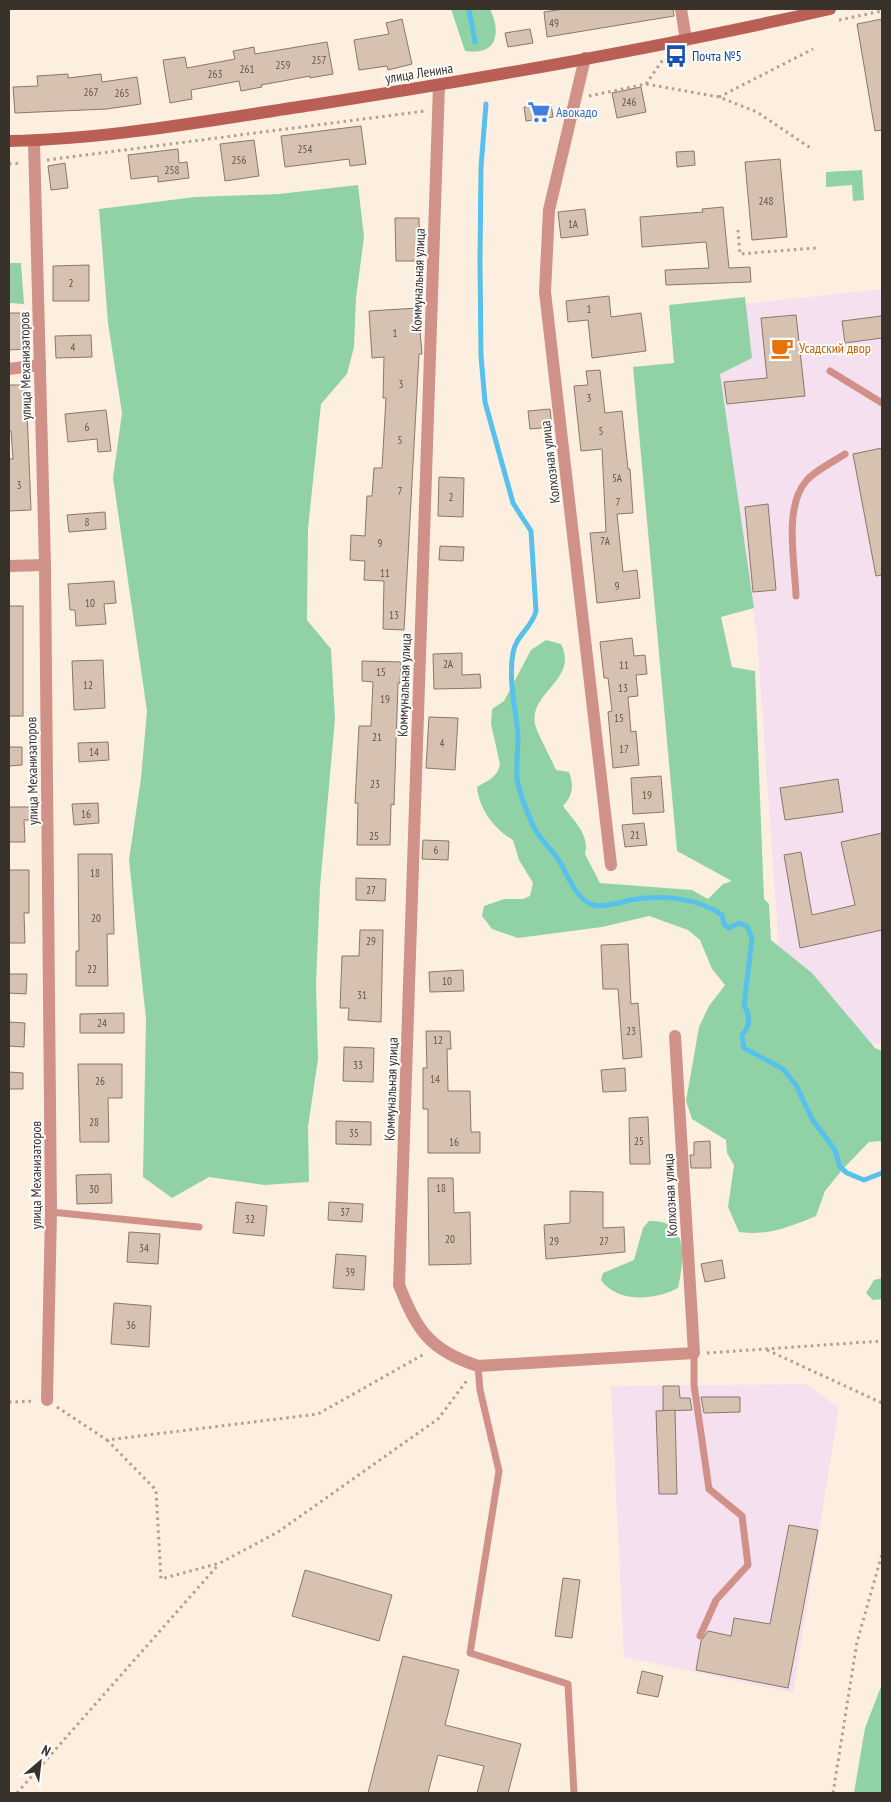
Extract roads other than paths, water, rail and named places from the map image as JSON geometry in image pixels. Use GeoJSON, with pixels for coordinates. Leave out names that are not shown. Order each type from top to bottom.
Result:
{"type":"FeatureCollection","features":[{"type":"Feature","properties":{"kind":"street"},"geometry":{"type":"LineString","coordinates":[[681,9],[686,40]]}},
{"type":"Feature","properties":{"kind":"street","name":"улица Ленина"},"geometry":{"type":"LineString","coordinates":[[9,141],[34,141],[117,134],[439,85],[830,15]]}},
{"type":"Feature","properties":{"kind":"street","name":"Колхозная улица"},"geometry":{"type":"LineString","coordinates":[[585,58],[549,210],[545,292],[611,865]]}},
{"type":"Feature","properties":{"kind":"street","name":"Коммунальная улица"},"geometry":{"type":"LineString","coordinates":[[439,85],[399,1285],[413,1320],[437,1347],[458,1360],[478,1366]]}},
{"type":"Feature","properties":{"kind":"street","name":"улица Механизаторов"},"geometry":{"type":"LineString","coordinates":[[34,141],[45,565],[52,1212],[46,1400]]}},
{"type":"Feature","properties":{"kind":"street"},"geometry":{"type":"LineString","coordinates":[[9,369],[40,365]]}},
{"type":"Feature","properties":{"kind":"street"},"geometry":{"type":"LineString","coordinates":[[9,566],[45,565]]}},
{"type":"Feature","properties":{"kind":"street","name":"Колхозная улица"},"geometry":{"type":"LineString","coordinates":[[675,1036],[694,1353]]}},
{"type":"Feature","properties":{"kind":"street"},"geometry":{"type":"LineString","coordinates":[[478,1366],[694,1353]]}},
{"type":"Feature","properties":{"kind":"lane"},"geometry":{"type":"LineString","coordinates":[[830,371],[882,403]]}},
{"type":"Feature","properties":{"kind":"lane"},"geometry":{"type":"LineString","coordinates":[[796,596],[792,511],[798,492],[808,478],[845,454]]}},
{"type":"Feature","properties":{"kind":"lane"},"geometry":{"type":"LineString","coordinates":[[52,1212],[199,1227]]}},
{"type":"Feature","properties":{"kind":"lane"},"geometry":{"type":"LineString","coordinates":[[694,1353],[694,1385],[708,1489],[742,1516],[748,1565],[716,1600],[700,1636]]}},
{"type":"Feature","properties":{"kind":"lane"},"geometry":{"type":"LineString","coordinates":[[478,1366],[480,1390],[499,1470],[470,1653],[568,1684],[574,1793]]}},
{"type":"Feature","properties":{"kind":"waterway"},"geometry":{"type":"LineString","coordinates":[[469,9],[475,42]]}},
{"type":"Feature","properties":{"kind":"waterway"},"geometry":{"type":"LineString","coordinates":[[486,104],[481,167],[480,262],[481,356],[485,402],[513,503],[531,531],[536,611],[531,622],[517,641],[513,653],[511,674],[518,736],[517,778],[525,805],[536,831],[552,851],[578,894],[587,902],[602,906],[642,898],[678,899],[701,904],[712,909],[722,915],[724,924],[729,928],[739,923],[747,926],[752,938],[744,1005],[749,1020],[747,1028],[742,1035],[744,1048],[783,1069],[796,1085],[812,1119],[835,1150],[840,1167],[847,1173],[864,1180],[882,1173]]}},
{"type":"Feature","properties":{"kind":"place","name":"Почта №5"},"geometry":{"type":"Point","coordinates":[676,56]}},
{"type":"Feature","properties":{"kind":"place","name":"Авокадо"},"geometry":{"type":"Point","coordinates":[539,112]}},
{"type":"Feature","properties":{"kind":"place","name":"Усадский двор"},"geometry":{"type":"Point","coordinates":[782,348]}}]}
